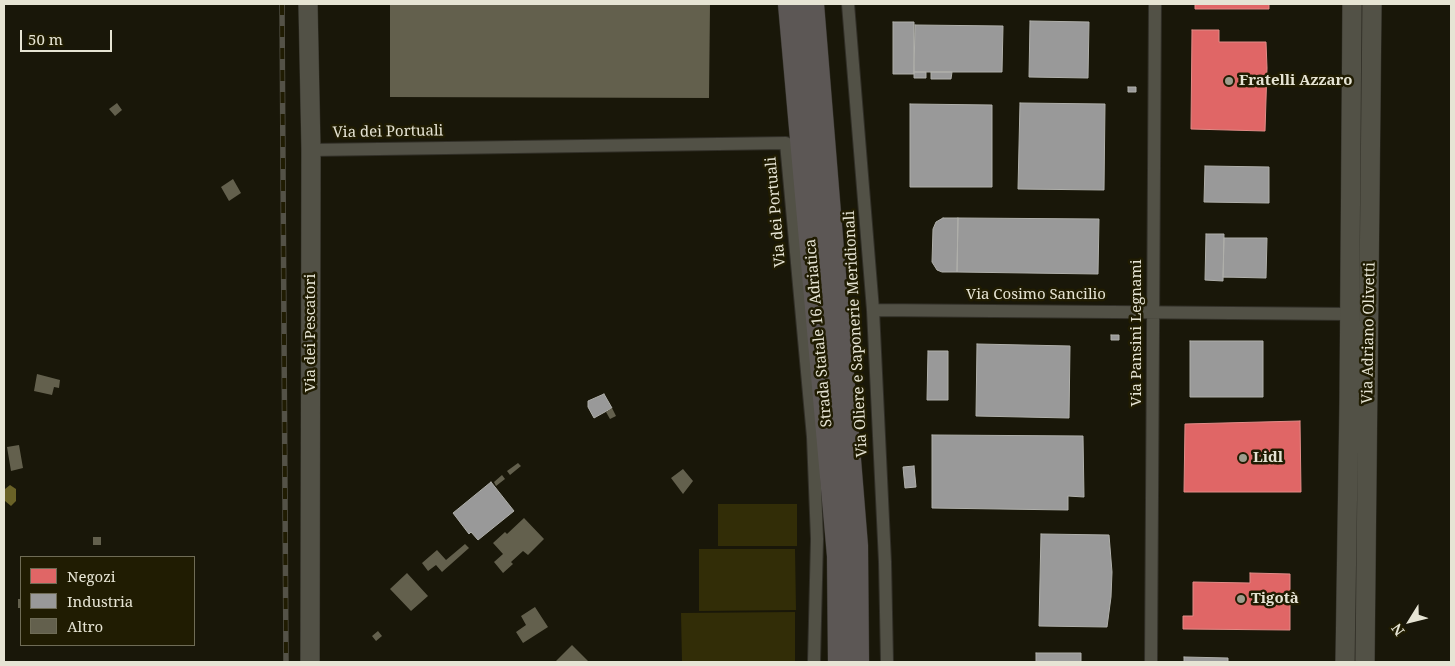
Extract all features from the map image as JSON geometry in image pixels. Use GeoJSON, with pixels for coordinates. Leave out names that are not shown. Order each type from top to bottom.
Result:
{"type":"FeatureCollection","features":[{"type":"Feature","properties":{"kind":"highway","name":"Strada Statale 16 Adriatica"},"geometry":{"type":"LineString","coordinates":[[790,4],[839,556],[840,662]]}},
{"type":"Feature","properties":{"kind":"highway","name":"Strada Statale 16 Adriatica"},"geometry":{"type":"LineString","coordinates":[[812,4],[856,546],[857,662]]}},
{"type":"Feature","properties":{"kind":"street","name":"Via dei Pescatori"},"geometry":{"type":"LineString","coordinates":[[308,4],[311,150],[310,662]]}},
{"type":"Feature","properties":{"kind":"street","name":"Via Oliere e Saponerie Meridionali"},"geometry":{"type":"LineString","coordinates":[[848,4],[873,310],[885,562],[887,662]]}},
{"type":"Feature","properties":{"kind":"street","name":"Via Pansini Legnami"},"geometry":{"type":"LineString","coordinates":[[1151,662],[1156,4]]}},
{"type":"Feature","properties":{"kind":"street","name":"Via Adriano Olivetti"},"geometry":{"type":"LineString","coordinates":[[1345,662],[1352,4]]}},
{"type":"Feature","properties":{"kind":"street","name":"Via Adriano Olivetti"},"geometry":{"type":"LineString","coordinates":[[1365,662],[1372,4]]}},
{"type":"Feature","properties":{"kind":"street","name":"Via dei Portuali"},"geometry":{"type":"LineString","coordinates":[[311,150],[786,143],[813,437],[816,539],[814,662]]}},
{"type":"Feature","properties":{"kind":"street","name":"Via Cosimo Sancilio"},"geometry":{"type":"LineString","coordinates":[[873,310],[1350,314]]}},
{"type":"Feature","properties":{"kind":"shaded area"},"geometry":{"type":"Polygon","coordinates":[[[10,485],[16,489],[16,501],[11,506],[5,501],[5,489],[10,485]]]}},
{"type":"Feature","properties":{"kind":"shaded area"},"geometry":{"type":"Polygon","coordinates":[[[718,504],[797,504],[797,546],[718,546],[718,504]]]}},
{"type":"Feature","properties":{"kind":"shaded area"},"geometry":{"type":"Polygon","coordinates":[[[699,549],[795,549],[796,610],[699,611],[699,549]]]}},
{"type":"Feature","properties":{"kind":"shaded area"},"geometry":{"type":"Polygon","coordinates":[[[795,612],[795,662],[682,662],[681,613],[795,612]]]}},
{"type":"Feature","properties":{"kind":"building: Negozi"},"geometry":{"type":"Polygon","coordinates":[[[1195,4],[1269,4],[1269,9],[1195,9],[1195,4]]]}},
{"type":"Feature","properties":{"kind":"building: Negozi","name":"Fratelli Azzaro"},"geometry":{"type":"Polygon","coordinates":[[[1192,30],[1219,30],[1219,42],[1266,42],[1265,131],[1191,129],[1192,30]]]}},
{"type":"Feature","properties":{"kind":"building: Negozi","name":"Lidl"},"geometry":{"type":"Polygon","coordinates":[[[1300,421],[1301,492],[1184,492],[1185,424],[1300,421]]]}},
{"type":"Feature","properties":{"kind":"building: Negozi","name":"Tigotà"},"geometry":{"type":"Polygon","coordinates":[[[1250,573],[1290,574],[1290,630],[1183,629],[1183,616],[1193,616],[1193,582],[1250,583],[1250,573]]]}},
{"type":"Feature","properties":{"kind":"building: Industria"},"geometry":{"type":"Polygon","coordinates":[[[1030,21],[1089,22],[1088,78],[1029,77],[1030,21]]]}},
{"type":"Feature","properties":{"kind":"building: Industria"},"geometry":{"type":"Polygon","coordinates":[[[893,22],[914,22],[914,74],[893,74],[893,22]]]}},
{"type":"Feature","properties":{"kind":"building: Industria"},"geometry":{"type":"Polygon","coordinates":[[[915,25],[1003,26],[1002,72],[914,72],[915,25]]]}},
{"type":"Feature","properties":{"kind":"building: Industria"},"geometry":{"type":"Polygon","coordinates":[[[914,72],[926,72],[926,78],[914,78],[914,72]]]}},
{"type":"Feature","properties":{"kind":"building: Industria"},"geometry":{"type":"Polygon","coordinates":[[[931,72],[952,72],[951,79],[931,79],[931,72]]]}},
{"type":"Feature","properties":{"kind":"building: Industria"},"geometry":{"type":"Polygon","coordinates":[[[1128,87],[1136,87],[1136,92],[1128,92],[1128,87]]]}},
{"type":"Feature","properties":{"kind":"building: Industria"},"geometry":{"type":"Polygon","coordinates":[[[1020,103],[1105,104],[1104,190],[1018,189],[1020,103]]]}},
{"type":"Feature","properties":{"kind":"building: Industria"},"geometry":{"type":"Polygon","coordinates":[[[910,104],[992,105],[992,187],[910,187],[910,104]]]}},
{"type":"Feature","properties":{"kind":"building: Industria"},"geometry":{"type":"Polygon","coordinates":[[[1205,166],[1269,167],[1269,203],[1204,202],[1205,166]]]}},
{"type":"Feature","properties":{"kind":"building: Industria"},"geometry":{"type":"Polygon","coordinates":[[[943,218],[958,218],[957,272],[937,270],[932,262],[933,229],[936,222],[943,218]]]}},
{"type":"Feature","properties":{"kind":"building: Industria"},"geometry":{"type":"Polygon","coordinates":[[[958,218],[1099,219],[1098,274],[957,272],[958,218]]]}},
{"type":"Feature","properties":{"kind":"building: Industria"},"geometry":{"type":"Polygon","coordinates":[[[1206,234],[1224,234],[1223,281],[1205,280],[1206,234]]]}},
{"type":"Feature","properties":{"kind":"building: Industria"},"geometry":{"type":"Polygon","coordinates":[[[1224,238],[1267,238],[1266,278],[1223,277],[1224,238]]]}},
{"type":"Feature","properties":{"kind":"building: Industria"},"geometry":{"type":"Polygon","coordinates":[[[1111,335],[1119,335],[1119,340],[1111,340],[1111,335]]]}},
{"type":"Feature","properties":{"kind":"building: Industria"},"geometry":{"type":"Polygon","coordinates":[[[1190,341],[1263,341],[1263,397],[1190,397],[1190,341]]]}},
{"type":"Feature","properties":{"kind":"building: Industria"},"geometry":{"type":"Polygon","coordinates":[[[977,344],[1070,346],[1069,418],[976,416],[977,344]]]}},
{"type":"Feature","properties":{"kind":"building: Industria"},"geometry":{"type":"Polygon","coordinates":[[[928,351],[948,351],[948,400],[927,400],[928,351]]]}},
{"type":"Feature","properties":{"kind":"building: Industria"},"geometry":{"type":"Polygon","coordinates":[[[604,394],[612,408],[594,418],[588,407],[588,401],[604,394]]]}},
{"type":"Feature","properties":{"kind":"building: Industria"},"geometry":{"type":"Polygon","coordinates":[[[932,435],[1083,436],[1084,497],[1068,496],[1068,510],[932,508],[932,435]]]}},
{"type":"Feature","properties":{"kind":"building: Industria"},"geometry":{"type":"Polygon","coordinates":[[[914,466],[916,487],[905,488],[903,467],[914,466]]]}},
{"type":"Feature","properties":{"kind":"building: Industria"},"geometry":{"type":"Polygon","coordinates":[[[491,482],[514,511],[478,540],[471,532],[469,534],[453,513],[491,482]]]}},
{"type":"Feature","properties":{"kind":"building: Industria"},"geometry":{"type":"Polygon","coordinates":[[[1041,534],[1109,535],[1112,572],[1107,627],[1039,626],[1041,534]]]}},
{"type":"Feature","properties":{"kind":"building: Industria"},"geometry":{"type":"Polygon","coordinates":[[[1036,653],[1081,653],[1081,662],[1036,662],[1036,653]]]}},
{"type":"Feature","properties":{"kind":"building: Industria"},"geometry":{"type":"Polygon","coordinates":[[[1184,657],[1228,658],[1228,662],[1184,662],[1184,657]]]}},
{"type":"Feature","properties":{"kind":"building: Altro"},"geometry":{"type":"Polygon","coordinates":[[[390,4],[710,4],[709,98],[390,97],[390,4]]]}},
{"type":"Feature","properties":{"kind":"building: Altro"},"geometry":{"type":"Polygon","coordinates":[[[117,103],[122,110],[115,116],[109,109],[117,103]]]}},
{"type":"Feature","properties":{"kind":"building: Altro"},"geometry":{"type":"Polygon","coordinates":[[[233,179],[241,193],[229,201],[221,187],[233,179]]]}},
{"type":"Feature","properties":{"kind":"building: Altro"},"geometry":{"type":"Polygon","coordinates":[[[37,374],[60,380],[59,388],[54,387],[52,395],[34,391],[37,374]]]}},
{"type":"Feature","properties":{"kind":"building: Altro"},"geometry":{"type":"Polygon","coordinates":[[[612,408],[616,416],[610,419],[606,412],[612,408]]]}},
{"type":"Feature","properties":{"kind":"building: Altro"},"geometry":{"type":"Polygon","coordinates":[[[19,445],[23,468],[11,471],[7,447],[19,445]]]}},
{"type":"Feature","properties":{"kind":"building: Altro"},"geometry":{"type":"Polygon","coordinates":[[[518,463],[521,466],[510,475],[507,471],[518,463]]]}},
{"type":"Feature","properties":{"kind":"building: Altro"},"geometry":{"type":"Polygon","coordinates":[[[683,469],[693,481],[683,494],[671,478],[683,469]]]}},
{"type":"Feature","properties":{"kind":"building: Altro"},"geometry":{"type":"Polygon","coordinates":[[[502,475],[505,479],[496,486],[494,482],[502,475]]]}},
{"type":"Feature","properties":{"kind":"building: Altro"},"geometry":{"type":"Polygon","coordinates":[[[524,518],[544,539],[528,555],[523,551],[503,573],[494,562],[503,554],[493,543],[505,532],[507,534],[524,518]]]}},
{"type":"Feature","properties":{"kind":"building: Altro"},"geometry":{"type":"Polygon","coordinates":[[[93,537],[101,537],[101,545],[93,545],[93,537]]]}},
{"type":"Feature","properties":{"kind":"building: Altro"},"geometry":{"type":"Polygon","coordinates":[[[465,544],[469,548],[442,572],[436,565],[428,571],[422,563],[437,550],[446,560],[465,544]]]}},
{"type":"Feature","properties":{"kind":"building: Altro"},"geometry":{"type":"Polygon","coordinates":[[[407,573],[428,596],[411,611],[390,589],[407,573]]]}},
{"type":"Feature","properties":{"kind":"building: Altro"},"geometry":{"type":"Polygon","coordinates":[[[18,599],[20,599],[20,608],[18,608],[18,599]]]}},
{"type":"Feature","properties":{"kind":"building: Altro"},"geometry":{"type":"Polygon","coordinates":[[[535,607],[548,627],[523,643],[516,632],[526,625],[521,616],[535,607]]]}},
{"type":"Feature","properties":{"kind":"building: Altro"},"geometry":{"type":"Polygon","coordinates":[[[378,631],[382,636],[376,641],[372,636],[378,631]]]}},
{"type":"Feature","properties":{"kind":"building: Altro"},"geometry":{"type":"Polygon","coordinates":[[[572,645],[588,661],[555,662],[572,645]]]}},
{"type":"Feature","properties":{"kind":"railway"},"geometry":{"type":"LineString","coordinates":[[282,4],[286,662]]}},
{"type":"Feature","properties":{"kind":"place","name":"Fratelli Azzaro"},"geometry":{"type":"Point","coordinates":[1229,81]}},
{"type":"Feature","properties":{"kind":"place","name":"Lidl"},"geometry":{"type":"Point","coordinates":[1243,458]}},
{"type":"Feature","properties":{"kind":"place","name":"Tigotà"},"geometry":{"type":"Point","coordinates":[1241,599]}}]}
